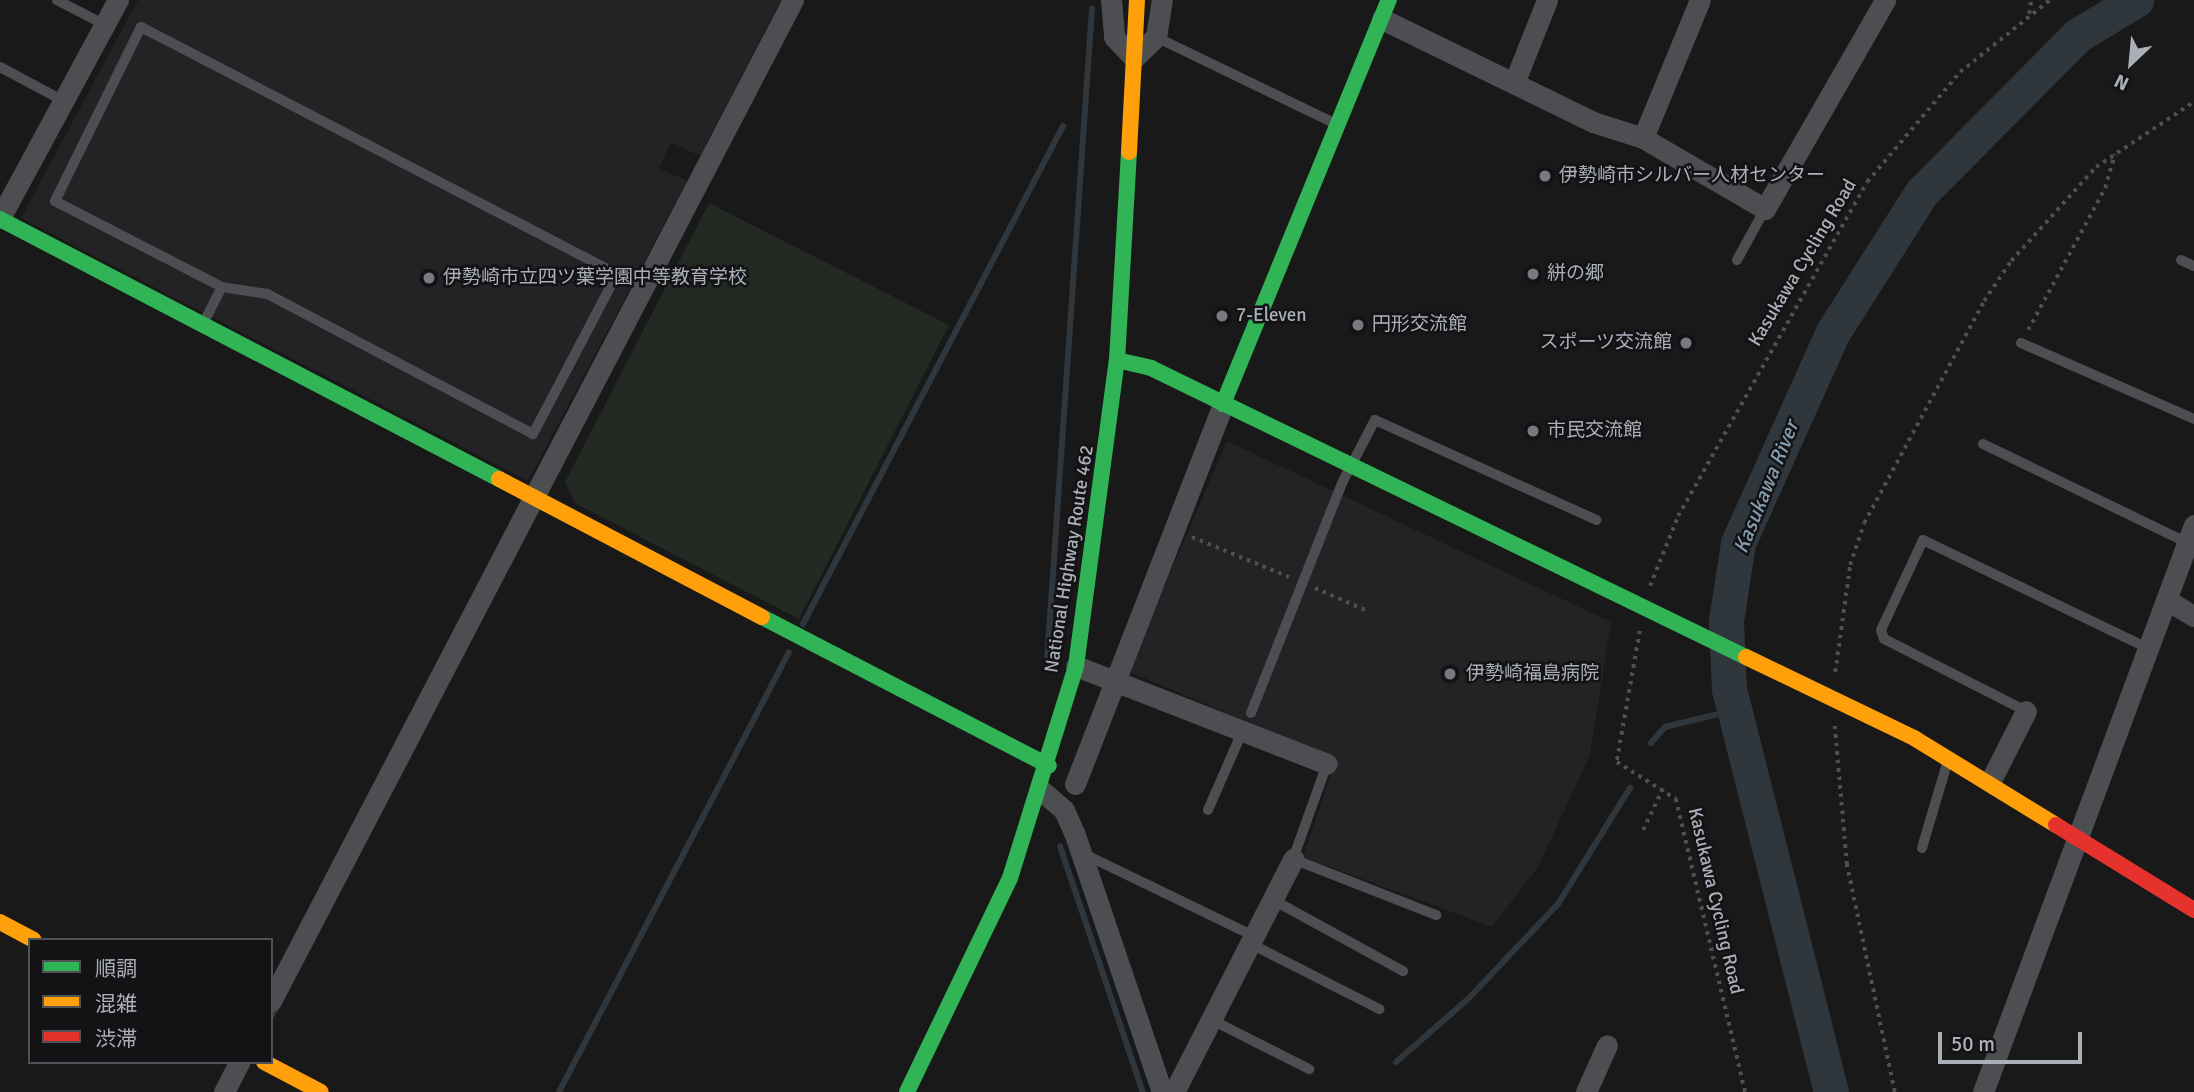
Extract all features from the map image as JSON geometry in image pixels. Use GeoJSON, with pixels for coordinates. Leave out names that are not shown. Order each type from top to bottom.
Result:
{"type":"FeatureCollection","features":[{"type":"Feature","properties":{"kind":"main road","name":"National Highway Route 462"},"geometry":{"type":"LineString","coordinates":[[907,1092],[988,930],[1042,791],[1076,666],[1118,360],[1137,0]]}},
{"type":"Feature","properties":{"kind":"main road"},"geometry":{"type":"LineString","coordinates":[[1223,404],[1386,10]]}},
{"type":"Feature","properties":{"kind":"main road"},"geometry":{"type":"LineString","coordinates":[[0,218],[534,500],[1049,766]]}},
{"type":"Feature","properties":{"kind":"main road"},"geometry":{"type":"LineString","coordinates":[[1118,360],[1223,404],[1950,756],[2194,910]]}},
{"type":"Feature","properties":{"kind":"main road"},"geometry":{"type":"LineString","coordinates":[[0,922],[30,938]]}},
{"type":"Feature","properties":{"kind":"main road"},"geometry":{"type":"LineString","coordinates":[[268,1064],[321,1092]]}},
{"type":"Feature","properties":{"kind":"street"},"geometry":{"type":"LineString","coordinates":[[0,218],[118,0]]}},
{"type":"Feature","properties":{"kind":"street"},"geometry":{"type":"LineString","coordinates":[[273,998],[793,0]]}},
{"type":"Feature","properties":{"kind":"street"},"geometry":{"type":"LineString","coordinates":[[1106,2],[1114,37],[1134,58],[1156,37],[1162,0]]}},
{"type":"Feature","properties":{"kind":"street"},"geometry":{"type":"LineString","coordinates":[[1514,83],[1547,0]]}},
{"type":"Feature","properties":{"kind":"street"},"geometry":{"type":"LineString","coordinates":[[1643,138],[1700,0]]}},
{"type":"Feature","properties":{"kind":"street"},"geometry":{"type":"LineString","coordinates":[[1386,10],[1514,83],[1593,122],[1643,138],[1765,209],[1885,0]]}},
{"type":"Feature","properties":{"kind":"street"},"geometry":{"type":"LineString","coordinates":[[1075,784],[1114,677],[1223,404]]}},
{"type":"Feature","properties":{"kind":"street"},"geometry":{"type":"LineString","coordinates":[[1983,1092],[2191,534]]}},
{"type":"Feature","properties":{"kind":"street"},"geometry":{"type":"LineString","coordinates":[[2167,600],[2194,616]]}},
{"type":"Feature","properties":{"kind":"street"},"geometry":{"type":"LineString","coordinates":[[1076,666],[1247,721],[1327,764]]}},
{"type":"Feature","properties":{"kind":"street"},"geometry":{"type":"LineString","coordinates":[[1991,780],[2026,711]]}},
{"type":"Feature","properties":{"kind":"street"},"geometry":{"type":"LineString","coordinates":[[1042,791],[1068,816],[1174,1091]]}},
{"type":"Feature","properties":{"kind":"street"},"geometry":{"type":"LineString","coordinates":[[1174,1091],[1275,901],[1293,859]]}},
{"type":"Feature","properties":{"kind":"street"},"geometry":{"type":"LineString","coordinates":[[1586,1092],[1606,1045]]}},
{"type":"Feature","properties":{"kind":"street"},"geometry":{"type":"LineString","coordinates":[[224,1092],[238,1064]]}},
{"type":"Feature","properties":{"kind":"lane"},"geometry":{"type":"LineString","coordinates":[[57,0],[105,25]]}},
{"type":"Feature","properties":{"kind":"lane"},"geometry":{"type":"LineString","coordinates":[[617,274],[533,434],[267,294],[222,287],[55,201],[141,27],[644,288]]}},
{"type":"Feature","properties":{"kind":"lane"},"geometry":{"type":"LineString","coordinates":[[1156,37],[1338,125]]}},
{"type":"Feature","properties":{"kind":"lane"},"geometry":{"type":"LineString","coordinates":[[0,67],[64,101]]}},
{"type":"Feature","properties":{"kind":"lane"},"geometry":{"type":"LineString","coordinates":[[1737,260],[1765,209]]}},
{"type":"Feature","properties":{"kind":"lane"},"geometry":{"type":"LineString","coordinates":[[2182,260],[2194,265]]}},
{"type":"Feature","properties":{"kind":"lane"},"geometry":{"type":"LineString","coordinates":[[202,326],[222,287]]}},
{"type":"Feature","properties":{"kind":"lane"},"geometry":{"type":"LineString","coordinates":[[2021,343],[2194,419]]}},
{"type":"Feature","properties":{"kind":"lane"},"geometry":{"type":"LineString","coordinates":[[1208,810],[1352,466],[1375,420],[1596,520]]}},
{"type":"Feature","properties":{"kind":"lane"},"geometry":{"type":"LineString","coordinates":[[1983,444],[2191,534]]}},
{"type":"Feature","properties":{"kind":"lane"},"geometry":{"type":"LineString","coordinates":[[2026,711],[1884,639],[1881,630],[1923,540],[2149,649]]}},
{"type":"Feature","properties":{"kind":"lane"},"geometry":{"type":"LineString","coordinates":[[1922,848],[1950,756]]}},
{"type":"Feature","properties":{"kind":"lane"},"geometry":{"type":"LineString","coordinates":[[1327,764],[1293,859],[1436,915]]}},
{"type":"Feature","properties":{"kind":"lane"},"geometry":{"type":"LineString","coordinates":[[1082,853],[1379,1009]]}},
{"type":"Feature","properties":{"kind":"lane"},"geometry":{"type":"LineString","coordinates":[[1275,901],[1402,971]]}},
{"type":"Feature","properties":{"kind":"lane"},"geometry":{"type":"LineString","coordinates":[[1212,1020],[1308,1069]]}},
{"type":"Feature","properties":{"kind":"path"},"geometry":{"type":"LineString","coordinates":[[2029,14],[2031,0]]}},
{"type":"Feature","properties":{"kind":"path","name":"Kasukawa Cycling Road"},"geometry":{"type":"LineString","coordinates":[[1649,591],[1678,516],[1855,200],[1928,106],[2029,14],[2050,0]]}},
{"type":"Feature","properties":{"kind":"path"},"geometry":{"type":"LineString","coordinates":[[1835,680],[1854,551],[1921,408],[2011,261],[2065,197],[2115,154],[2194,102]]}},
{"type":"Feature","properties":{"kind":"path"},"geometry":{"type":"LineString","coordinates":[[2021,343],[2105,188],[2115,154]]}},
{"type":"Feature","properties":{"kind":"path"},"geometry":{"type":"LineString","coordinates":[[1172,529],[1368,611]]}},
{"type":"Feature","properties":{"kind":"path"},"geometry":{"type":"LineString","coordinates":[[1642,626],[1617,762],[1664,786],[1643,830]]}},
{"type":"Feature","properties":{"kind":"path"},"geometry":{"type":"LineString","coordinates":[[1835,720],[1847,864],[1895,1092]]}},
{"type":"Feature","properties":{"kind":"path","name":"Kasukawa Cycling Road"},"geometry":{"type":"LineString","coordinates":[[1664,786],[1676,799],[1745,1092]]}},
{"type":"Feature","properties":{"kind":"shaded area"},"geometry":{"type":"Polygon","coordinates":[[[138,0],[781,0],[700,156],[671,142],[659,168],[687,181],[528,481],[21,218],[138,0]]]}},
{"type":"Feature","properties":{"kind":"shaded area"},"geometry":{"type":"Polygon","coordinates":[[[709,203],[949,325],[799,619],[575,503],[565,482],[709,203]]]}},
{"type":"Feature","properties":{"kind":"shaded area"},"geometry":{"type":"Polygon","coordinates":[[[1227,441],[1611,622],[1590,755],[1538,867],[1492,927],[1303,857],[1336,759],[1128,671],[1227,441]]]}},
{"type":"Feature","properties":{"kind":"waterway","name":"Kasukawa River"},"geometry":{"type":"LineString","coordinates":[[1831,1092],[1729,690],[1726,621],[1738,543],[1833,332],[1922,192],[2078,35],[2136,0]]}},
{"type":"Feature","properties":{"kind":"waterway"},"geometry":{"type":"LineString","coordinates":[[1047,660],[1092,9]]}},
{"type":"Feature","properties":{"kind":"waterway"},"geometry":{"type":"LineString","coordinates":[[803,624],[1063,126]]}},
{"type":"Feature","properties":{"kind":"waterway"},"geometry":{"type":"LineString","coordinates":[[559,1092],[789,652]]}},
{"type":"Feature","properties":{"kind":"waterway"},"geometry":{"type":"LineString","coordinates":[[1651,743],[1665,727],[1734,710]]}},
{"type":"Feature","properties":{"kind":"waterway"},"geometry":{"type":"LineString","coordinates":[[1396,1062],[1469,998],[1558,904],[1630,788]]}},
{"type":"Feature","properties":{"kind":"waterway"},"geometry":{"type":"LineString","coordinates":[[1060,846],[1143,1092]]}},
{"type":"Feature","properties":{"kind":"waterway"},"geometry":{"type":"LineString","coordinates":[[273,1013],[278,1004]]}},
{"type":"Feature","properties":{"kind":"traffic: fast"},"geometry":{"type":"LineString","coordinates":[[1223,404],[1389,0]]}},
{"type":"Feature","properties":{"kind":"traffic: fast"},"geometry":{"type":"LineString","coordinates":[[907,1092],[1010,878],[1076,666],[1117,360],[1129,152]]}},
{"type":"Feature","properties":{"kind":"traffic: fast"},"geometry":{"type":"LineString","coordinates":[[0,219],[499,479]]}},
{"type":"Feature","properties":{"kind":"traffic: fast"},"geometry":{"type":"LineString","coordinates":[[1117,360],[1151,368],[1746,657]]}},
{"type":"Feature","properties":{"kind":"traffic: fast"},"geometry":{"type":"LineString","coordinates":[[762,617],[1049,766]]}},
{"type":"Feature","properties":{"kind":"traffic: slow"},"geometry":{"type":"LineString","coordinates":[[1129,152],[1137,0]]}},
{"type":"Feature","properties":{"kind":"traffic: slow"},"geometry":{"type":"LineString","coordinates":[[499,479],[762,617]]}},
{"type":"Feature","properties":{"kind":"traffic: slow"},"geometry":{"type":"LineString","coordinates":[[1746,657],[1914,738],[2056,825]]}},
{"type":"Feature","properties":{"kind":"traffic: slow"},"geometry":{"type":"LineString","coordinates":[[0,922],[30,938]]}},
{"type":"Feature","properties":{"kind":"traffic: slow"},"geometry":{"type":"LineString","coordinates":[[268,1064],[321,1092]]}},
{"type":"Feature","properties":{"kind":"traffic: jam"},"geometry":{"type":"LineString","coordinates":[[2056,825],[2194,910]]}},
{"type":"Feature","properties":{"kind":"place","name":"伊勢崎市シルバー人材センター"},"geometry":{"type":"Point","coordinates":[1545,176]}},
{"type":"Feature","properties":{"kind":"place","name":"絣の郷"},"geometry":{"type":"Point","coordinates":[1533,274]}},
{"type":"Feature","properties":{"kind":"place","name":"伊勢崎市立四ツ葉学園中等教育学校"},"geometry":{"type":"Point","coordinates":[429,278]}},
{"type":"Feature","properties":{"kind":"place","name":"7-Eleven"},"geometry":{"type":"Point","coordinates":[1222,316]}},
{"type":"Feature","properties":{"kind":"place","name":"円形交流館"},"geometry":{"type":"Point","coordinates":[1358,325]}},
{"type":"Feature","properties":{"kind":"place","name":"スポーツ交流館"},"geometry":{"type":"Point","coordinates":[1686,343]}},
{"type":"Feature","properties":{"kind":"place","name":"市民交流館"},"geometry":{"type":"Point","coordinates":[1533,431]}},
{"type":"Feature","properties":{"kind":"place","name":"伊勢崎福島病院"},"geometry":{"type":"Point","coordinates":[1450,674]}}]}
